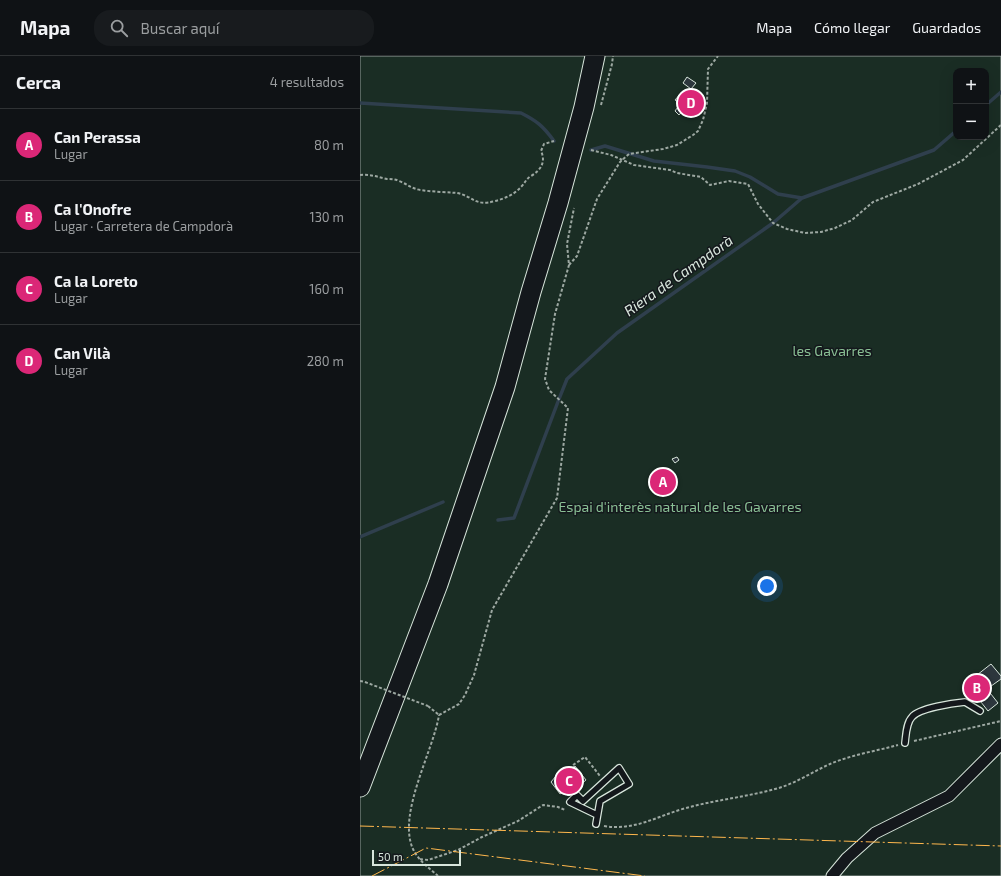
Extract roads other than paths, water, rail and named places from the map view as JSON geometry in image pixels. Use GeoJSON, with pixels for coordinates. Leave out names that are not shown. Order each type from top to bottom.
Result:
{"type":"FeatureCollection","features":[{"type":"Feature","properties":{"kind":"highway"},"geometry":{"type":"LineString","coordinates":[[360,787],[438,584],[505,387],[574,144],[595,56]]}},
{"type":"Feature","properties":{"kind":"street"},"geometry":{"type":"LineString","coordinates":[[832,876],[847,858],[875,833],[949,796],[1001,744]]}},
{"type":"Feature","properties":{"kind":"lane"},"geometry":{"type":"LineString","coordinates":[[905,744],[908,723],[912,716],[932,708],[965,702],[980,711]]}},
{"type":"Feature","properties":{"kind":"lane"},"geometry":{"type":"LineString","coordinates":[[596,824],[600,801],[629,784],[619,768],[583,801],[577,795],[570,802],[597,815]]}},
{"type":"Feature","properties":{"kind":"waterway","name":"Riera de Campdorà"},"geometry":{"type":"LineString","coordinates":[[987,104],[1001,92]]}},
{"type":"Feature","properties":{"kind":"waterway"},"geometry":{"type":"LineString","coordinates":[[360,103],[521,113],[539,124],[554,141]]}},
{"type":"Feature","properties":{"kind":"waterway","name":"Riera de Campdorà"},"geometry":{"type":"LineString","coordinates":[[498,520],[514,518],[567,379],[617,333],[773,223],[802,198],[934,150],[953,134]]}},
{"type":"Feature","properties":{"kind":"waterway"},"geometry":{"type":"LineString","coordinates":[[591,150],[605,146],[654,161],[735,171],[750,177],[778,194],[802,198]]}},
{"type":"Feature","properties":{"kind":"waterway","name":"Riera de Campdorà"},"geometry":{"type":"LineString","coordinates":[[360,537],[443,502]]}},
{"type":"Feature","properties":{"kind":"place","name":"Can Vilà"},"geometry":{"type":"Point","coordinates":[691,103]}},
{"type":"Feature","properties":{"kind":"place","name":"Can Perassa"},"geometry":{"type":"Point","coordinates":[663,482]}},
{"type":"Feature","properties":{"kind":"place","name":"Ca l'Onofre"},"geometry":{"type":"Point","coordinates":[977,688]}},
{"type":"Feature","properties":{"kind":"place","name":"Ca la Loreto"},"geometry":{"type":"Point","coordinates":[569,781]}},
{"type":"Feature","properties":{"kind":"park label","name":"les Gavarres"},"geometry":{"type":"Point","coordinates":[832,350]}},
{"type":"Feature","properties":{"kind":"park label","name":"Espai d'interès natural de les Gavarres"},"geometry":{"type":"Point","coordinates":[680,506]}}]}
